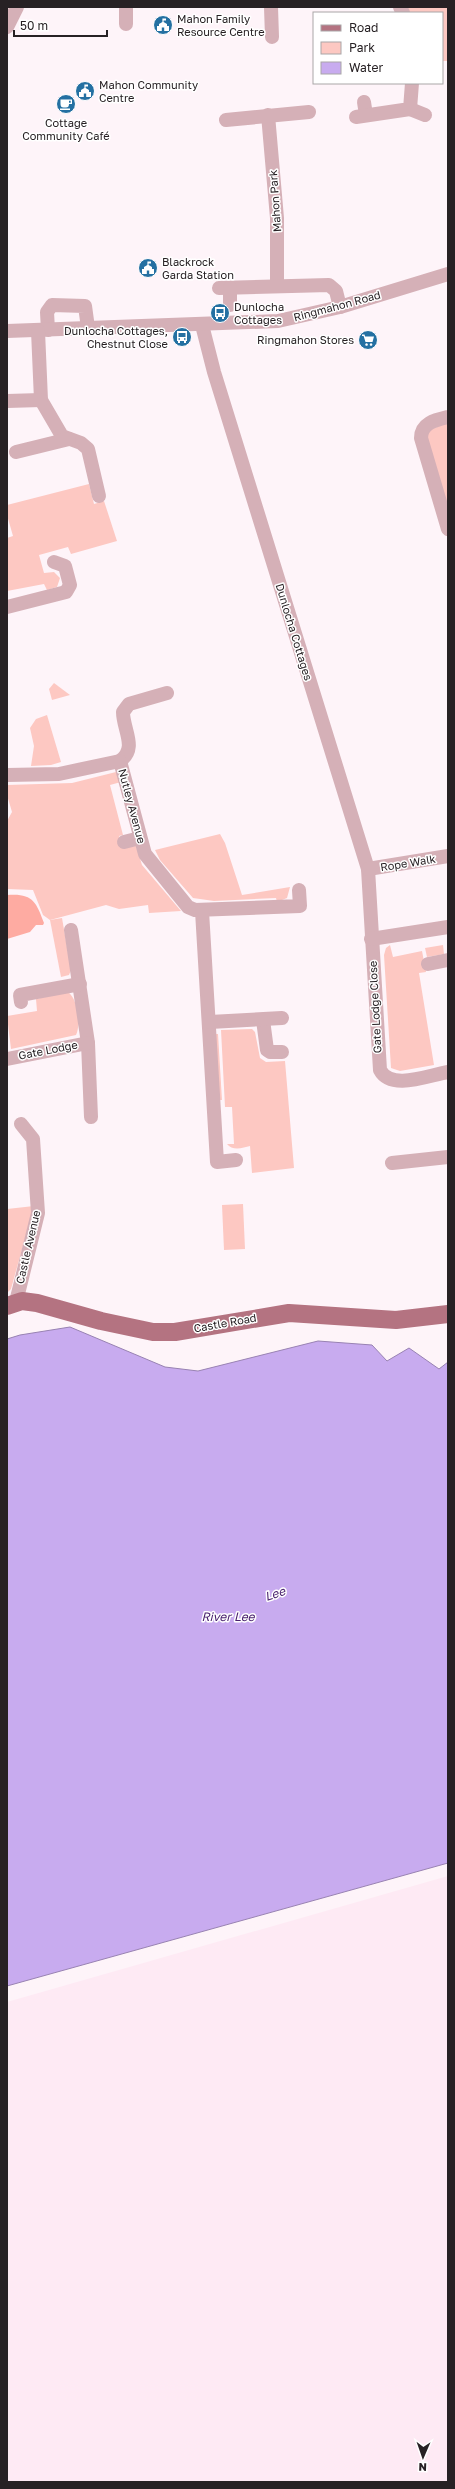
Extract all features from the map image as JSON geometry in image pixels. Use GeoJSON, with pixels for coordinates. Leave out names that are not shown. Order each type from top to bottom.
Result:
{"type":"FeatureCollection","features":[{"type":"Feature","properties":{"kind":"main road","name":"Castle Road"},"geometry":{"type":"LineString","coordinates":[[11,1304],[38,1303],[101,1321],[153,1332],[180,1331],[289,1313],[396,1320],[448,1314]]}},
{"type":"Feature","properties":{"kind":"street"},"geometry":{"type":"LineString","coordinates":[[7,27],[17,7]]}},
{"type":"Feature","properties":{"kind":"street"},"geometry":{"type":"LineString","coordinates":[[126,7],[126,24]]}},
{"type":"Feature","properties":{"kind":"street"},"geometry":{"type":"LineString","coordinates":[[272,7],[272,37]]}},
{"type":"Feature","properties":{"kind":"street"},"geometry":{"type":"LineString","coordinates":[[410,109],[412,84]]}},
{"type":"Feature","properties":{"kind":"street"},"geometry":{"type":"LineString","coordinates":[[362,111],[410,109],[425,115]]}},
{"type":"Feature","properties":{"kind":"street"},"geometry":{"type":"LineString","coordinates":[[226,120],[309,112]]}},
{"type":"Feature","properties":{"kind":"street","name":"Mahon Park"},"geometry":{"type":"LineString","coordinates":[[268,115],[277,218],[277,286]]}},
{"type":"Feature","properties":{"kind":"street","name":"Ringmahon Road"},"geometry":{"type":"LineString","coordinates":[[7,331],[278,321],[340,307],[448,274]]}},
{"type":"Feature","properties":{"kind":"street"},"geometry":{"type":"LineString","coordinates":[[230,305],[224,288],[329,285],[336,291],[340,307]]}},
{"type":"Feature","properties":{"kind":"street"},"geometry":{"type":"LineString","coordinates":[[69,440],[58,431],[42,400],[43,330],[47,312],[52,305],[85,306],[88,328]]}},
{"type":"Feature","properties":{"kind":"street","name":"Dunlocha Cottages"},"geometry":{"type":"LineString","coordinates":[[202,325],[214,372],[368,869]]}},
{"type":"Feature","properties":{"kind":"street"},"geometry":{"type":"LineString","coordinates":[[7,401],[42,400]]}},
{"type":"Feature","properties":{"kind":"street"},"geometry":{"type":"LineString","coordinates":[[448,417],[427,424],[423,428],[421,438],[448,529]]}},
{"type":"Feature","properties":{"kind":"street"},"geometry":{"type":"LineString","coordinates":[[16,452],[69,440],[82,443],[88,449],[100,496]]}},
{"type":"Feature","properties":{"kind":"street"},"geometry":{"type":"LineString","coordinates":[[7,606],[66,592],[70,585],[59,564]]}},
{"type":"Feature","properties":{"kind":"street","name":"Nutley Avenue"},"geometry":{"type":"LineString","coordinates":[[167,693],[129,704],[123,709],[130,747],[127,755],[120,761],[140,838],[148,859],[188,907],[202,911]]}},
{"type":"Feature","properties":{"kind":"street"},"geometry":{"type":"LineString","coordinates":[[7,775],[59,774],[120,761]]}},
{"type":"Feature","properties":{"kind":"street"},"geometry":{"type":"LineString","coordinates":[[124,842],[140,838]]}},
{"type":"Feature","properties":{"kind":"street","name":"Rope Walk"},"geometry":{"type":"LineString","coordinates":[[368,869],[448,856]]}},
{"type":"Feature","properties":{"kind":"street","name":"Gate Lodge Close"},"geometry":{"type":"LineString","coordinates":[[368,869],[378,1066],[382,1075],[395,1082],[448,1072]]}},
{"type":"Feature","properties":{"kind":"street"},"geometry":{"type":"LineString","coordinates":[[236,1160],[217,1162],[210,1022],[202,911],[300,906],[299,890]]}},
{"type":"Feature","properties":{"kind":"street"},"geometry":{"type":"LineString","coordinates":[[371,939],[448,927]]}},
{"type":"Feature","properties":{"kind":"street","name":"Gate Lodge"},"geometry":{"type":"LineString","coordinates":[[71,930],[88,1043],[92,1117]]}},
{"type":"Feature","properties":{"kind":"street"},"geometry":{"type":"LineString","coordinates":[[428,964],[448,960]]}},
{"type":"Feature","properties":{"kind":"street"},"geometry":{"type":"LineString","coordinates":[[21,1002],[20,996],[80,984]]}},
{"type":"Feature","properties":{"kind":"street"},"geometry":{"type":"LineString","coordinates":[[210,1022],[282,1018]]}},
{"type":"Feature","properties":{"kind":"street"},"geometry":{"type":"LineString","coordinates":[[263,1020],[267,1050],[270,1052],[282,1052]]}},
{"type":"Feature","properties":{"kind":"street","name":"Gate Lodge"},"geometry":{"type":"LineString","coordinates":[[7,1059],[88,1043]]}},
{"type":"Feature","properties":{"kind":"street","name":"Castle Avenue"},"geometry":{"type":"LineString","coordinates":[[11,1304],[38,1213],[33,1139],[21,1124]]}},
{"type":"Feature","properties":{"kind":"street"},"geometry":{"type":"LineString","coordinates":[[392,1163],[448,1157]]}},
{"type":"Feature","properties":{"kind":"shaded area"},"geometry":{"type":"Polygon","coordinates":[[[7,895],[22,895],[32,900],[38,909],[44,923],[43,925],[36,925],[30,932],[7,939],[7,895]]]}},
{"type":"Feature","properties":{"kind":"shaded area"},"geometry":{"type":"Polygon","coordinates":[[[448,1876],[448,2482],[7,2482],[7,2002],[448,1876]]]}},
{"type":"Feature","properties":{"kind":"green space"},"geometry":{"type":"Polygon","coordinates":[[[405,7],[448,7],[448,61],[443,61],[443,12],[408,12],[405,7]]]}},
{"type":"Feature","properties":{"kind":"green space"},"geometry":{"type":"Polygon","coordinates":[[[448,422],[448,512],[428,449],[428,431],[448,422]]]}},
{"type":"Feature","properties":{"kind":"green space"},"geometry":{"type":"Polygon","coordinates":[[[89,484],[94,504],[104,501],[117,541],[71,554],[68,547],[39,555],[44,573],[54,572],[60,578],[57,587],[47,590],[44,584],[7,591],[7,538],[13,536],[7,515],[7,505],[89,484]]]}},
{"type":"Feature","properties":{"kind":"green space"},"geometry":{"type":"Polygon","coordinates":[[[54,683],[70,695],[52,700],[49,689],[54,683]]]}},
{"type":"Feature","properties":{"kind":"green space"},"geometry":{"type":"Polygon","coordinates":[[[47,715],[61,762],[51,765],[31,766],[34,746],[30,728],[36,719],[47,715]]]}},
{"type":"Feature","properties":{"kind":"green space"},"geometry":{"type":"Polygon","coordinates":[[[116,772],[121,782],[110,785],[123,835],[119,836],[122,847],[136,846],[142,865],[181,911],[149,913],[148,905],[119,909],[106,905],[50,920],[43,915],[33,890],[7,889],[7,821],[12,812],[7,795],[7,785],[72,783],[116,772]]]}},
{"type":"Feature","properties":{"kind":"green space"},"geometry":{"type":"Polygon","coordinates":[[[220,834],[225,843],[242,895],[290,887],[287,898],[277,902],[276,898],[214,901],[193,898],[160,860],[155,850],[220,834]]]}},
{"type":"Feature","properties":{"kind":"green space"},"geometry":{"type":"Polygon","coordinates":[[[62,918],[71,970],[69,975],[61,977],[50,920],[62,918]]]}},
{"type":"Feature","properties":{"kind":"green space"},"geometry":{"type":"Polygon","coordinates":[[[390,945],[393,957],[422,951],[426,972],[419,973],[434,1065],[400,1071],[391,1068],[384,955],[386,948],[390,945]]]}},
{"type":"Feature","properties":{"kind":"green space"},"geometry":{"type":"Polygon","coordinates":[[[443,945],[444,954],[427,957],[425,948],[443,945]]]}},
{"type":"Feature","properties":{"kind":"green space"},"geometry":{"type":"Polygon","coordinates":[[[68,992],[74,1000],[78,1012],[78,1031],[76,1035],[11,1049],[7,1016],[37,1011],[36,999],[68,992]]]}},
{"type":"Feature","properties":{"kind":"green space"},"geometry":{"type":"Polygon","coordinates":[[[252,1029],[255,1032],[260,1058],[266,1062],[285,1061],[294,1168],[252,1173],[250,1146],[232,1148],[227,1144],[234,1144],[232,1107],[225,1107],[221,1030],[252,1029]]]}},
{"type":"Feature","properties":{"kind":"green space"},"geometry":{"type":"Polygon","coordinates":[[[215,1034],[218,1034],[222,1100],[219,1100],[215,1034]]]}},
{"type":"Feature","properties":{"kind":"green space"},"geometry":{"type":"Polygon","coordinates":[[[243,1204],[245,1249],[224,1250],[222,1205],[243,1204]]]}},
{"type":"Feature","properties":{"kind":"green space"},"geometry":{"type":"Polygon","coordinates":[[[34,1206],[11,1289],[7,1293],[7,1209],[34,1206]]]}},
{"type":"Feature","properties":{"kind":"water","name":"River Lee"},"geometry":{"type":"Polygon","coordinates":[[[70,1327],[165,1367],[198,1371],[318,1341],[372,1345],[387,1361],[409,1348],[439,1369],[448,1362],[448,1863],[7,1986],[7,1339],[20,1335],[70,1327]]]}},
{"type":"Feature","properties":{"kind":"place","name":"Mahon Family Resource Centre"},"geometry":{"type":"Point","coordinates":[163,25]}},
{"type":"Feature","properties":{"kind":"place","name":"Mahon Community Centre"},"geometry":{"type":"Point","coordinates":[85,91]}},
{"type":"Feature","properties":{"kind":"place","name":"Cottage Community Café"},"geometry":{"type":"Point","coordinates":[66,104]}},
{"type":"Feature","properties":{"kind":"place","name":"Blackrock Garda Station"},"geometry":{"type":"Point","coordinates":[148,268]}},
{"type":"Feature","properties":{"kind":"place","name":"Dunlocha Cottages"},"geometry":{"type":"Point","coordinates":[220,313]}},
{"type":"Feature","properties":{"kind":"place","name":"Dunlocha Cottages, Chestnut Close"},"geometry":{"type":"Point","coordinates":[182,337]}},
{"type":"Feature","properties":{"kind":"place","name":"Ringmahon Stores"},"geometry":{"type":"Point","coordinates":[368,340]}},
{"type":"Feature","properties":{"kind":"water label","name":"Lee"},"geometry":{"type":"Point","coordinates":[275,1594]}}]}
